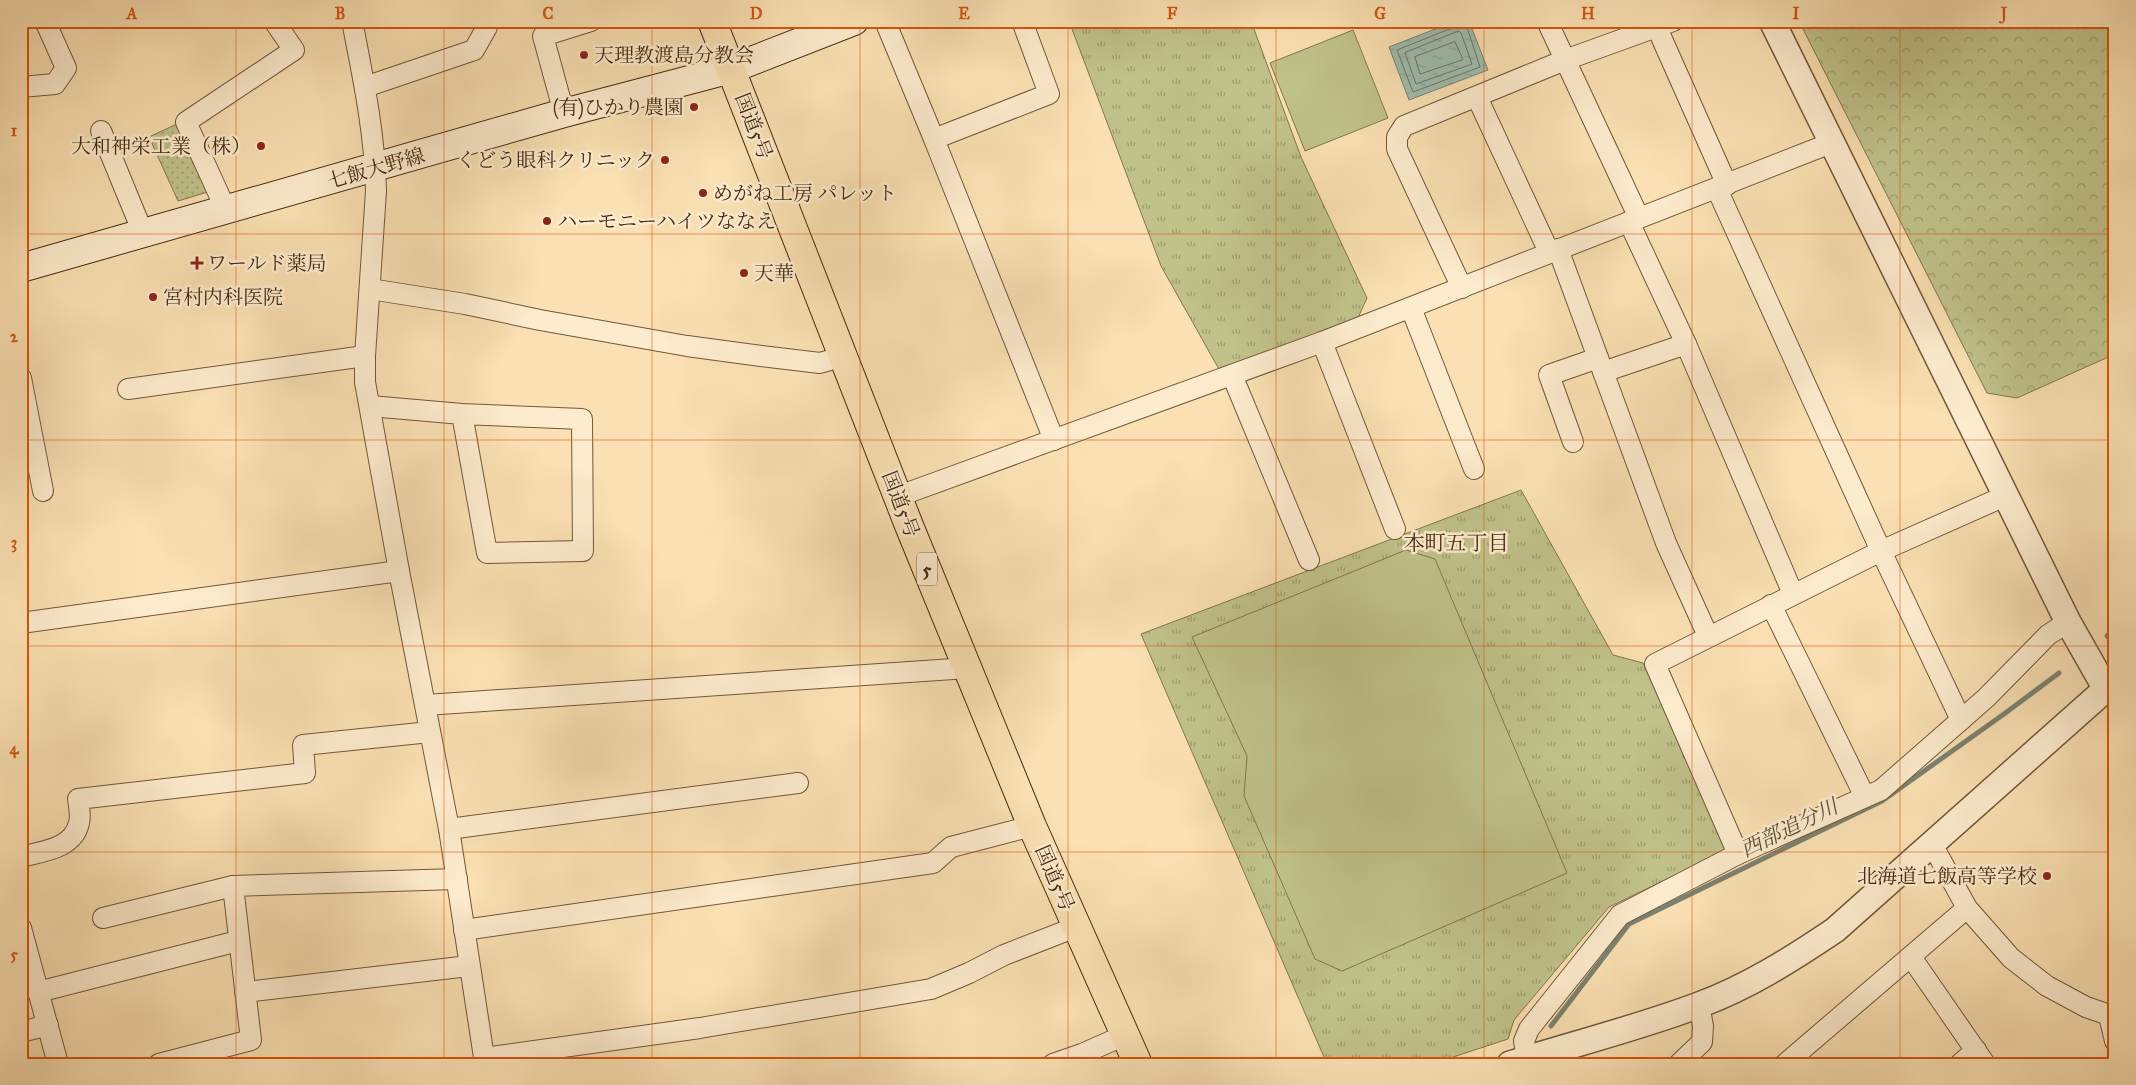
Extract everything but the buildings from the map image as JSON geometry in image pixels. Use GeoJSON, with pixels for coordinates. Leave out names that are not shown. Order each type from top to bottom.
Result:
{"type":"FeatureCollection","features":[{"type":"Feature","properties":{"kind":"highway","name":"国道5号"},"geometry":{"type":"LineString","coordinates":[[712,21],[899,496],[1032,826],[1138,1064]]}},
{"type":"Feature","properties":{"kind":"main road","name":"七飯大野線"},"geometry":{"type":"LineString","coordinates":[[21,268],[564,113],[731,69],[854,21]]}},
{"type":"Feature","properties":{"kind":"street"},"geometry":{"type":"LineString","coordinates":[[21,87],[55,84],[66,68],[45,21]]}},
{"type":"Feature","properties":{"kind":"street"},"geometry":{"type":"LineString","coordinates":[[226,210],[186,122],[294,50],[274,21]]}},
{"type":"Feature","properties":{"kind":"street"},"geometry":{"type":"LineString","coordinates":[[352,21],[365,87],[376,168],[365,356],[366,382],[399,571],[450,830],[484,1061],[700,1028],[930,989],[969,973],[1004,955],[1076,927]]}},
{"type":"Feature","properties":{"kind":"street"},"geometry":{"type":"LineString","coordinates":[[564,113],[543,36],[591,21]]}},
{"type":"Feature","properties":{"kind":"street"},"geometry":{"type":"LineString","coordinates":[[886,21],[1054,440]]}},
{"type":"Feature","properties":{"kind":"street"},"geometry":{"type":"LineString","coordinates":[[934,139],[1048,94],[1022,21]]}},
{"type":"Feature","properties":{"kind":"street"},"geometry":{"type":"LineString","coordinates":[[1547,21],[1634,220],[1792,594]]}},
{"type":"Feature","properties":{"kind":"street"},"geometry":{"type":"LineString","coordinates":[[1519,1061],[1699,1005],[1742,986],[1784,964],[1835,930],[2110,685],[2068,622],[1772,21]]}},
{"type":"Feature","properties":{"kind":"street"},"geometry":{"type":"LineString","coordinates":[[1462,288],[1397,149],[1397,137],[1404,126],[1661,23],[1722,187],[1881,551],[1961,720]]}},
{"type":"Feature","properties":{"kind":"street"},"geometry":{"type":"LineString","coordinates":[[365,87],[474,50],[487,27]]}},
{"type":"Feature","properties":{"kind":"street"},"geometry":{"type":"LineString","coordinates":[[1477,97],[1553,251],[1601,365],[1666,542],[1708,636]]}},
{"type":"Feature","properties":{"kind":"street"},"geometry":{"type":"LineString","coordinates":[[101,132],[143,233]]}},
{"type":"Feature","properties":{"kind":"street"},"geometry":{"type":"LineString","coordinates":[[899,496],[1322,342],[1831,144]]}},
{"type":"Feature","properties":{"kind":"street"},"geometry":{"type":"LineString","coordinates":[[370,289],[465,304],[550,322],[743,354],[820,363],[844,356]]}},
{"type":"Feature","properties":{"kind":"street"},"geometry":{"type":"LineString","coordinates":[[1411,308],[1474,469]]}},
{"type":"Feature","properties":{"kind":"street"},"geometry":{"type":"LineString","coordinates":[[1322,342],[1395,529]]}},
{"type":"Feature","properties":{"kind":"street"},"geometry":{"type":"LineString","coordinates":[[1573,442],[1549,375],[1601,365],[1686,344]]}},
{"type":"Feature","properties":{"kind":"street"},"geometry":{"type":"LineString","coordinates":[[128,389],[365,356]]}},
{"type":"Feature","properties":{"kind":"street"},"geometry":{"type":"LineString","coordinates":[[1232,375],[1309,560]]}},
{"type":"Feature","properties":{"kind":"street"},"geometry":{"type":"LineString","coordinates":[[21,378],[43,491]]}},
{"type":"Feature","properties":{"kind":"street"},"geometry":{"type":"LineString","coordinates":[[370,406],[462,414],[582,419],[583,551],[487,553],[462,414]]}},
{"type":"Feature","properties":{"kind":"street"},"geometry":{"type":"LineString","coordinates":[[1738,854],[1655,664],[1881,551],[2005,496]]}},
{"type":"Feature","properties":{"kind":"street"},"geometry":{"type":"LineString","coordinates":[[21,623],[399,571]]}},
{"type":"Feature","properties":{"kind":"street"},"geometry":{"type":"LineString","coordinates":[[1771,605],[1865,797]]}},
{"type":"Feature","properties":{"kind":"street"},"geometry":{"type":"LineString","coordinates":[[1519,1061],[1528,1029],[1620,915],[1738,854],[1880,790],[1986,698],[2048,635],[2068,622]]}},
{"type":"Feature","properties":{"kind":"street"},"geometry":{"type":"LineString","coordinates":[[426,705],[968,668]]}},
{"type":"Feature","properties":{"kind":"street"},"geometry":{"type":"LineString","coordinates":[[21,857],[58,847],[70,840],[80,822],[78,799],[305,773],[303,746],[430,732]]}},
{"type":"Feature","properties":{"kind":"street"},"geometry":{"type":"LineString","coordinates":[[450,830],[798,783]]}},
{"type":"Feature","properties":{"kind":"street"},"geometry":{"type":"LineString","coordinates":[[464,930],[933,863],[951,847],[1032,826]]}},
{"type":"Feature","properties":{"kind":"street"},"geometry":{"type":"LineString","coordinates":[[1932,844],[1967,908],[2011,958],[2047,986],[2086,1007],[2112,1017],[2115,1041]]}},
{"type":"Feature","properties":{"kind":"street"},"geometry":{"type":"LineString","coordinates":[[103,918],[233,886],[457,879]]}},
{"type":"Feature","properties":{"kind":"street"},"geometry":{"type":"LineString","coordinates":[[159,1064],[251,1040],[233,886]]}},
{"type":"Feature","properties":{"kind":"street"},"geometry":{"type":"LineString","coordinates":[[1785,1064],[1967,908]]}},
{"type":"Feature","properties":{"kind":"street"},"geometry":{"type":"LineString","coordinates":[[21,928],[58,1064]]}},
{"type":"Feature","properties":{"kind":"street"},"geometry":{"type":"LineString","coordinates":[[38,992],[238,940]]}},
{"type":"Feature","properties":{"kind":"street"},"geometry":{"type":"LineString","coordinates":[[1911,957],[1981,1057],[1960,1064]]}},
{"type":"Feature","properties":{"kind":"street"},"geometry":{"type":"LineString","coordinates":[[245,992],[469,966]]}},
{"type":"Feature","properties":{"kind":"street"},"geometry":{"type":"LineString","coordinates":[[1680,1064],[1702,1042],[1704,1026],[1699,1005]]}},
{"type":"Feature","properties":{"kind":"street"},"geometry":{"type":"LineString","coordinates":[[21,1032],[48,1025]]}},
{"type":"Feature","properties":{"kind":"street"},"geometry":{"type":"LineString","coordinates":[[1053,1064],[1082,1054],[1125,1035]]}},
{"type":"Feature","properties":{"kind":"green space"},"geometry":{"type":"Polygon","coordinates":[[[1069,21],[1251,21],[1301,157],[1367,298],[1356,322],[1220,371],[1161,266],[1069,21]]]}},
{"type":"Feature","properties":{"kind":"green space"},"geometry":{"type":"Polygon","coordinates":[[[1799,21],[2115,21],[2115,72],[2113,73],[2115,79],[2115,354],[2017,398],[1987,393],[1799,21]]]}},
{"type":"Feature","properties":{"kind":"green space"},"geometry":{"type":"Polygon","coordinates":[[[1353,30],[1388,118],[1305,151],[1270,63],[1353,30]]]}},
{"type":"Feature","properties":{"kind":"green space"},"geometry":{"type":"Polygon","coordinates":[[[179,123],[211,191],[178,201],[149,137],[179,123]]]}},
{"type":"Feature","properties":{"kind":"green space"},"geometry":{"type":"Polygon","coordinates":[[[1521,490],[1613,655],[1643,663],[1729,849],[1609,907],[1514,1020],[1508,1039],[1432,1064],[1327,1064],[1141,634],[1521,490]]]}},
{"type":"Feature","properties":{"kind":"green space"},"geometry":{"type":"Polygon","coordinates":[[[1406,550],[1435,559],[1567,873],[1342,971],[1315,959],[1244,796],[1247,756],[1192,637],[1406,550]]]}},
{"type":"Feature","properties":{"kind":"water"},"geometry":{"type":"Polygon","coordinates":[[[1456,21],[1469,21],[1488,70],[1409,100],[1389,47],[1456,21]]]}},
{"type":"Feature","properties":{"kind":"waterway","name":"西部追分川"},"geometry":{"type":"LineString","coordinates":[[2107,636],[2115,629]]}},
{"type":"Feature","properties":{"kind":"waterway","name":"西部追分川"},"geometry":{"type":"LineString","coordinates":[[1551,1026],[1629,924],[1882,801],[2059,673]]}},
{"type":"Feature","properties":{"kind":"place","name":"天理教渡島分教会"},"geometry":{"type":"Point","coordinates":[584,55]}},
{"type":"Feature","properties":{"kind":"place","name":"(有)ひかり農園"},"geometry":{"type":"Point","coordinates":[694,107]}},
{"type":"Feature","properties":{"kind":"place","name":"大和神栄工業（株）"},"geometry":{"type":"Point","coordinates":[261,146]}},
{"type":"Feature","properties":{"kind":"place","name":"くどう眼科クリニック"},"geometry":{"type":"Point","coordinates":[665,160]}},
{"type":"Feature","properties":{"kind":"place","name":"めがね工房 パレット"},"geometry":{"type":"Point","coordinates":[703,193]}},
{"type":"Feature","properties":{"kind":"place","name":"ハーモニーハイツななえ"},"geometry":{"type":"Point","coordinates":[547,221]}},
{"type":"Feature","properties":{"kind":"place","name":"ワールド薬局"},"geometry":{"type":"Point","coordinates":[197,263]}},
{"type":"Feature","properties":{"kind":"place","name":"天華"},"geometry":{"type":"Point","coordinates":[744,273]}},
{"type":"Feature","properties":{"kind":"place","name":"宮村内科医院"},"geometry":{"type":"Point","coordinates":[153,297]}},
{"type":"Feature","properties":{"kind":"place","name":"北海道七飯高等学校"},"geometry":{"type":"Point","coordinates":[2047,876]}},
{"type":"Feature","properties":{"kind":"district","name":"本町五丁目"},"geometry":{"type":"Point","coordinates":[1456,543]}}]}
